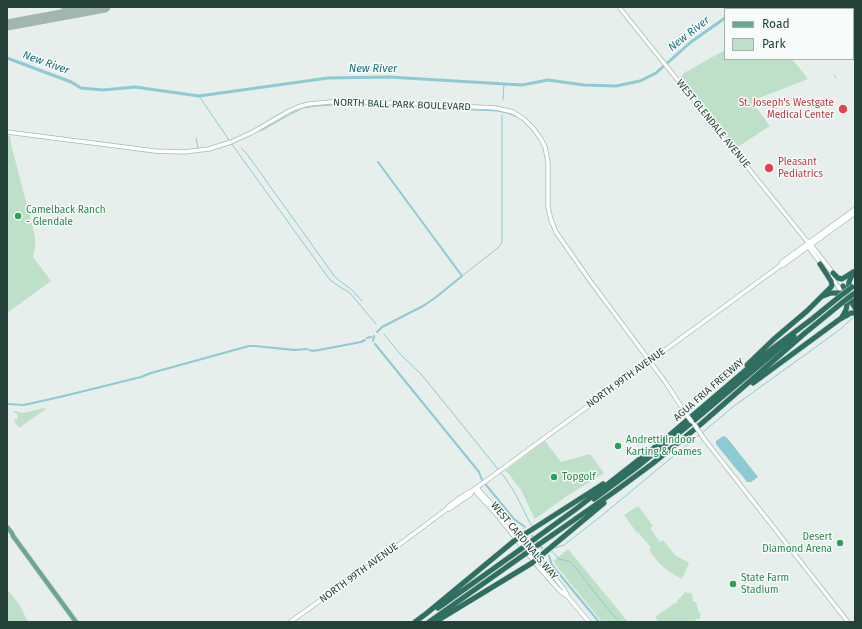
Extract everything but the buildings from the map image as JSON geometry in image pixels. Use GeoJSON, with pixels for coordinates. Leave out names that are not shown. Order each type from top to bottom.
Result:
{"type":"FeatureCollection","features":[{"type":"Feature","properties":{"kind":"highway"},"geometry":{"type":"LineString","coordinates":[[723,395],[726,384],[818,300],[832,285],[820,264]]}},
{"type":"Feature","properties":{"kind":"highway"},"geometry":{"type":"LineString","coordinates":[[833,273],[838,278],[842,279],[855,271]]}},
{"type":"Feature","properties":{"kind":"highway"},"geometry":{"type":"LineString","coordinates":[[840,319],[846,310],[849,297],[850,280],[855,271]]}},
{"type":"Feature","properties":{"kind":"highway","name":"AGUA FRIA FREEWAY"},"geometry":{"type":"LineString","coordinates":[[429,622],[640,473],[723,405],[813,326],[849,297],[854,286]]}},
{"type":"Feature","properties":{"kind":"highway"},"geometry":{"type":"LineString","coordinates":[[841,287],[855,308]]}},
{"type":"Feature","properties":{"kind":"highway"},"geometry":{"type":"LineString","coordinates":[[818,300],[825,295],[836,293],[849,297]]}},
{"type":"Feature","properties":{"kind":"highway","name":"AGUA FRIA FREEWAY"},"geometry":{"type":"LineString","coordinates":[[418,622],[558,522],[634,464],[723,395],[802,330],[812,319],[849,297]]}},
{"type":"Feature","properties":{"kind":"highway"},"geometry":{"type":"LineString","coordinates":[[723,405],[840,319],[851,313],[855,313]]}},
{"type":"Feature","properties":{"kind":"highway"},"geometry":{"type":"LineString","coordinates":[[562,528],[572,518],[672,441],[723,395],[799,335],[813,326]]}},
{"type":"Feature","properties":{"kind":"highway"},"geometry":{"type":"LineString","coordinates":[[558,522],[571,516],[672,441]]}},
{"type":"Feature","properties":{"kind":"highway"},"geometry":{"type":"LineString","coordinates":[[415,622],[520,537],[592,492],[626,467],[634,464]]}},
{"type":"Feature","properties":{"kind":"highway"},"geometry":{"type":"LineString","coordinates":[[435,622],[536,560],[636,478],[640,473]]}},
{"type":"Feature","properties":{"kind":"main road","name":"WEST GLENDALE AVENUE"},"geometry":{"type":"LineString","coordinates":[[619,7],[808,244],[833,273],[841,287]]}},
{"type":"Feature","properties":{"kind":"main road","name":"NORTH BALL PARK BOULEVARD"},"geometry":{"type":"LineString","coordinates":[[7,132],[169,152],[184,152],[223,145],[251,133],[294,108],[303,105],[323,103],[355,101],[494,108],[504,109],[524,119],[539,134],[545,147],[548,162],[548,207],[555,230],[705,440],[848,622]]}},
{"type":"Feature","properties":{"kind":"main road","name":"NORTH 99TH AVENUE"},"geometry":{"type":"LineString","coordinates":[[290,622],[471,494],[474,490],[503,468],[783,265],[808,244],[852,214],[855,209]]}},
{"type":"Feature","properties":{"kind":"main road","name":"WEST GLENDALE AVENUE"},"geometry":{"type":"LineString","coordinates":[[808,244],[820,264],[841,287]]}},
{"type":"Feature","properties":{"kind":"main road","name":"WEST CARDINALS WAY"},"geometry":{"type":"LineString","coordinates":[[474,490],[520,537],[544,573],[560,591],[568,597],[589,622]]}},
{"type":"Feature","properties":{"kind":"main road"},"geometry":{"type":"LineString","coordinates":[[7,529],[12,533],[76,622]]}},
{"type":"Feature","properties":{"kind":"main road","name":"WEST CARDINALS WAY"},"geometry":{"type":"LineString","coordinates":[[536,560],[564,589],[568,597]]}},
{"type":"Feature","properties":{"kind":"green space"},"geometry":{"type":"Polygon","coordinates":[[[724,51],[724,60],[793,60],[808,79],[751,101],[770,126],[736,148],[681,77],[684,73],[724,51]]]}},
{"type":"Feature","properties":{"kind":"green space","name":"Camelback Ranch - Glendale"},"geometry":{"type":"Polygon","coordinates":[[[7,135],[10,136],[35,236],[33,257],[51,281],[7,313],[7,135]]]}},
{"type":"Feature","properties":{"kind":"green space"},"geometry":{"type":"Polygon","coordinates":[[[44,408],[46,409],[19,428],[14,421],[14,418],[16,420],[18,418],[17,414],[13,412],[14,411],[23,413],[44,408]]]}},
{"type":"Feature","properties":{"kind":"green space","name":"Topgolf"},"geometry":{"type":"Polygon","coordinates":[[[545,441],[561,462],[590,454],[604,473],[567,496],[535,519],[521,490],[505,471],[545,441]]]}},
{"type":"Feature","properties":{"kind":"green space"},"geometry":{"type":"Polygon","coordinates":[[[638,506],[653,526],[650,528],[660,542],[663,540],[675,555],[689,563],[682,579],[668,571],[659,563],[649,550],[651,548],[646,541],[638,532],[637,533],[624,515],[638,506]]]}},
{"type":"Feature","properties":{"kind":"green space"},"geometry":{"type":"Polygon","coordinates":[[[568,549],[628,622],[602,622],[553,560],[568,549]]]}},
{"type":"Feature","properties":{"kind":"green space"},"geometry":{"type":"Polygon","coordinates":[[[7,590],[20,606],[28,622],[7,622],[7,590]]]}},
{"type":"Feature","properties":{"kind":"green space"},"geometry":{"type":"Polygon","coordinates":[[[685,592],[692,594],[693,602],[696,602],[701,615],[699,619],[696,619],[695,622],[659,622],[655,617],[675,603],[678,603],[677,601],[685,592]]]}},
{"type":"Feature","properties":{"kind":"water"},"geometry":{"type":"Polygon","coordinates":[[[723,436],[728,439],[758,477],[751,482],[747,482],[716,444],[716,441],[723,436]]]}},
{"type":"Feature","properties":{"kind":"waterway","name":"New River"},"geometry":{"type":"LineString","coordinates":[[7,58],[71,82],[81,88],[103,90],[135,87],[199,96],[328,78],[389,77],[522,85],[548,80],[584,85],[616,86],[640,81],[656,73],[691,42],[724,19]]}},
{"type":"Feature","properties":{"kind":"waterway"},"geometry":{"type":"LineString","coordinates":[[503,100],[504,84]]}},
{"type":"Feature","properties":{"kind":"waterway"},"geometry":{"type":"LineString","coordinates":[[199,96],[229,140]]}},
{"type":"Feature","properties":{"kind":"waterway"},"geometry":{"type":"LineString","coordinates":[[303,108],[350,104],[446,108]]}},
{"type":"Feature","properties":{"kind":"waterway"},"geometry":{"type":"LineString","coordinates":[[261,131],[301,109]]}},
{"type":"Feature","properties":{"kind":"waterway"},"geometry":{"type":"LineString","coordinates":[[448,109],[497,111],[517,117]]}},
{"type":"Feature","properties":{"kind":"waterway"},"geometry":{"type":"LineString","coordinates":[[462,276],[499,247],[502,242],[502,115]]}},
{"type":"Feature","properties":{"kind":"waterway"},"geometry":{"type":"LineString","coordinates":[[196,138],[198,148]]}},
{"type":"Feature","properties":{"kind":"waterway"},"geometry":{"type":"LineString","coordinates":[[231,143],[330,280],[350,293],[376,324]]}},
{"type":"Feature","properties":{"kind":"waterway"},"geometry":{"type":"LineString","coordinates":[[241,148],[247,154],[335,277],[352,290],[362,301]]}},
{"type":"Feature","properties":{"kind":"waterway"},"geometry":{"type":"LineString","coordinates":[[377,332],[382,327],[423,306],[462,276],[378,162]]}},
{"type":"Feature","properties":{"kind":"waterway"},"geometry":{"type":"LineString","coordinates":[[702,433],[734,406],[838,331],[855,316]]}},
{"type":"Feature","properties":{"kind":"waterway"},"geometry":{"type":"LineString","coordinates":[[384,334],[400,354],[421,374],[506,479],[533,527]]}},
{"type":"Feature","properties":{"kind":"waterway"},"geometry":{"type":"LineString","coordinates":[[373,341],[374,336]]}},
{"type":"Feature","properties":{"kind":"waterway"},"geometry":{"type":"LineString","coordinates":[[367,338],[371,337]]}},
{"type":"Feature","properties":{"kind":"waterway"},"geometry":{"type":"LineString","coordinates":[[309,350],[319,350],[365,340]]}},
{"type":"Feature","properties":{"kind":"waterway"},"geometry":{"type":"LineString","coordinates":[[375,344],[479,472],[482,480]]}},
{"type":"Feature","properties":{"kind":"waterway"},"geometry":{"type":"LineString","coordinates":[[7,404],[24,405],[64,396],[141,377],[249,346],[294,350],[307,349]]}},
{"type":"Feature","properties":{"kind":"waterway"},"geometry":{"type":"LineString","coordinates":[[552,549],[564,545],[699,435]]}},
{"type":"Feature","properties":{"kind":"waterway"},"geometry":{"type":"LineString","coordinates":[[486,485],[514,519],[525,527]]}},
{"type":"Feature","properties":{"kind":"waterway"},"geometry":{"type":"LineString","coordinates":[[532,536],[542,548]]}},
{"type":"Feature","properties":{"kind":"waterway"},"geometry":{"type":"LineString","coordinates":[[551,550],[559,559],[571,562],[607,608],[620,622]]}},
{"type":"Feature","properties":{"kind":"waterway"},"geometry":{"type":"LineString","coordinates":[[549,556],[552,565],[599,622]]}},
{"type":"Feature","properties":{"kind":"taxiway"},"geometry":{"type":"LineString","coordinates":[[63,7],[66,11],[73,13]]}},
{"type":"Feature","properties":{"kind":"runway"},"geometry":{"type":"LineString","coordinates":[[7,25],[105,7]]}},
{"type":"Feature","properties":{"kind":"place","name":"St. Joseph's Westgate Medical Center"},"geometry":{"type":"Point","coordinates":[843,109]}},
{"type":"Feature","properties":{"kind":"place","name":"Pleasant Pediatrics"},"geometry":{"type":"Point","coordinates":[769,168]}},
{"type":"Feature","properties":{"kind":"place","name":"Camelback Ranch - Glendale"},"geometry":{"type":"Point","coordinates":[18,216]}},
{"type":"Feature","properties":{"kind":"place","name":"Andretti Indoor Karting & Games"},"geometry":{"type":"Point","coordinates":[618,446]}},
{"type":"Feature","properties":{"kind":"place","name":"Topgolf"},"geometry":{"type":"Point","coordinates":[554,477]}},
{"type":"Feature","properties":{"kind":"place","name":"Desert Diamond Arena"},"geometry":{"type":"Point","coordinates":[840,543]}},
{"type":"Feature","properties":{"kind":"place","name":"State Farm Stadium"},"geometry":{"type":"Point","coordinates":[733,584]}}]}
